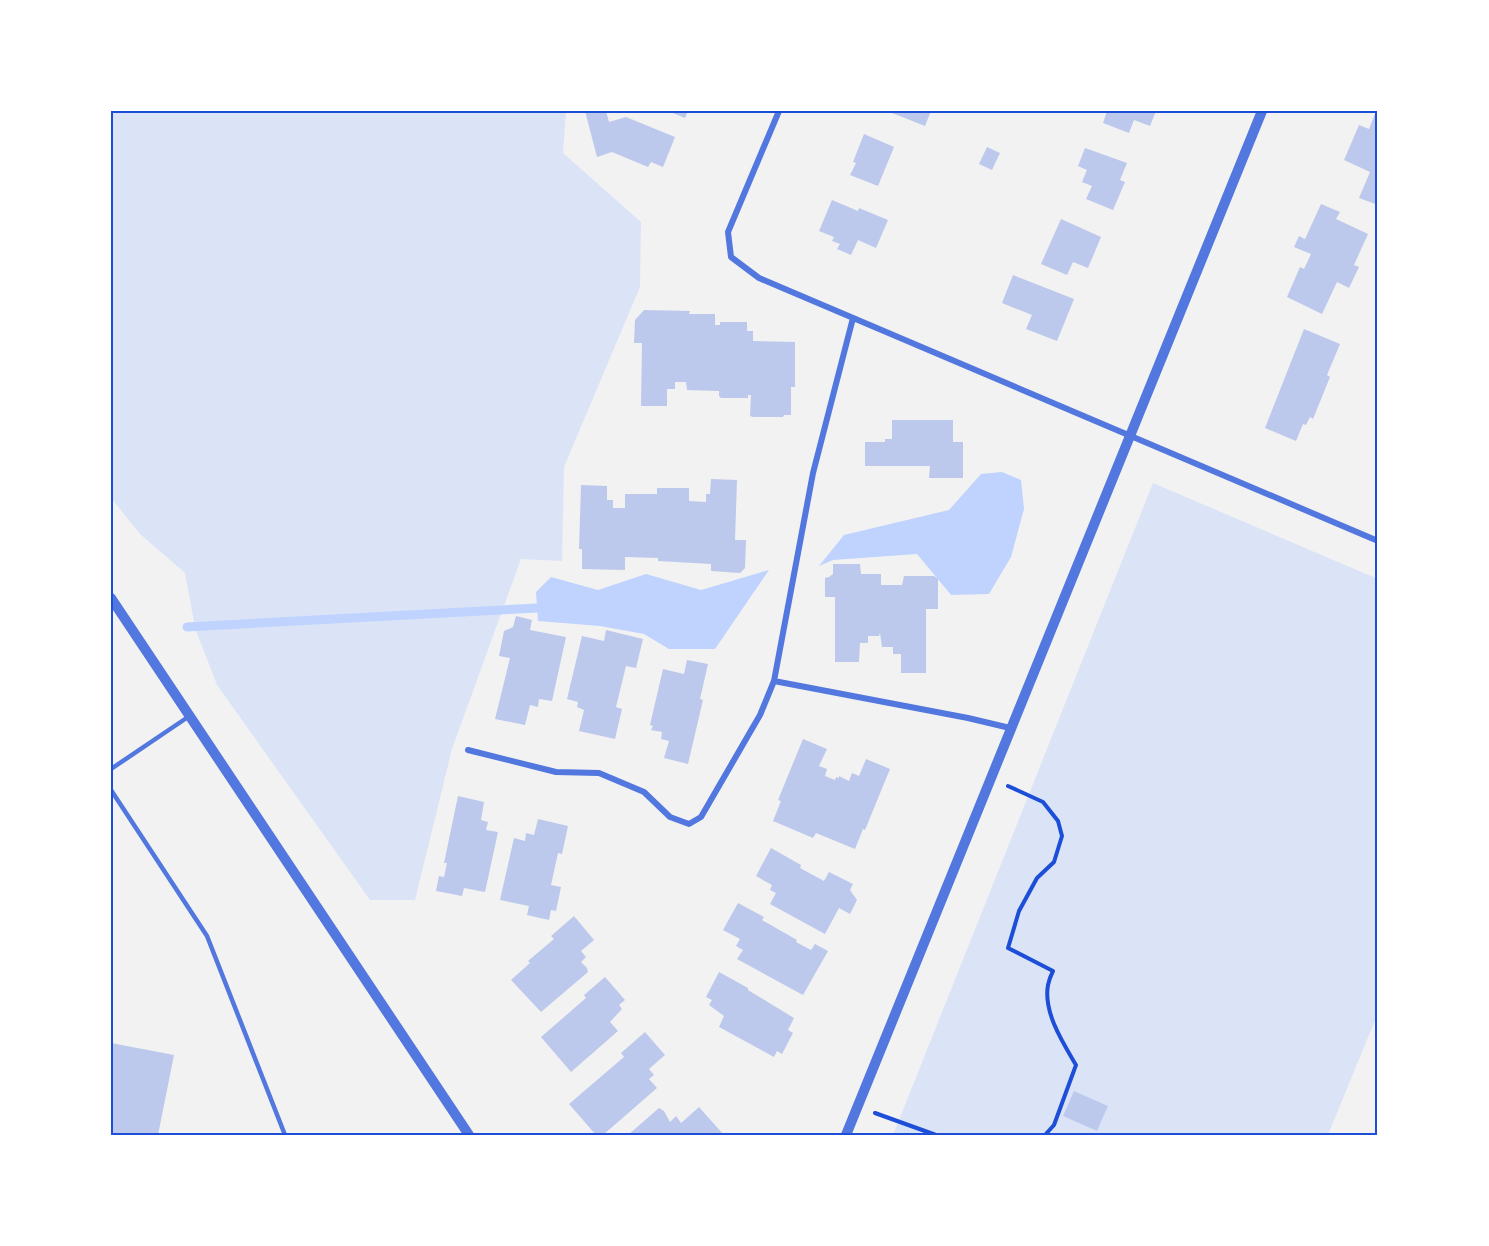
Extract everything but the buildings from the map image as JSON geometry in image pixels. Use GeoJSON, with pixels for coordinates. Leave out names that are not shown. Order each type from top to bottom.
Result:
{"type":"FeatureCollection","features":[{"type":"Feature","properties":{"kind":"street"},"geometry":{"type":"LineString","coordinates":[[779,111],[728,232],[731,256],[759,278],[1378,541]]}},
{"type":"Feature","properties":{"kind":"street"},"geometry":{"type":"LineString","coordinates":[[846,1135],[1262,111]]}},
{"type":"Feature","properties":{"kind":"street"},"geometry":{"type":"LineString","coordinates":[[468,750],[556,772],[599,773],[644,792],[670,817],[689,824],[701,817],[760,715],[774,681],[813,472],[853,318]]}},
{"type":"Feature","properties":{"kind":"street"},"geometry":{"type":"LineString","coordinates":[[111,598],[469,1135]]}},
{"type":"Feature","properties":{"kind":"street"},"geometry":{"type":"LineString","coordinates":[[774,681],[1010,728]]}},
{"type":"Feature","properties":{"kind":"lane"},"geometry":{"type":"LineString","coordinates":[[111,769],[190,715]]}},
{"type":"Feature","properties":{"kind":"lane"},"geometry":{"type":"LineString","coordinates":[[111,790],[207,936],[285,1135]]}},
{"type":"Feature","properties":{"kind":"path"},"geometry":{"type":"LineString","coordinates":[[990,777],[1043,802],[1058,820],[1062,836],[1054,862],[1037,878],[1019,911],[1008,948],[1053,971],[1048,985],[1048,1006],[1064,1045],[1076,1065],[1054,1125],[1045,1135]]}},
{"type":"Feature","properties":{"kind":"path"},"geometry":{"type":"LineString","coordinates":[[857,1106],[936,1135]]}},
{"type":"Feature","properties":{"kind":"shaded area"},"geometry":{"type":"Polygon","coordinates":[[[111,111],[566,111],[563,153],[641,222],[640,287],[564,467],[562,561],[521,559],[452,749],[415,900],[370,900],[217,685],[195,628],[185,573],[140,534],[111,498],[111,111]]]}},
{"type":"Feature","properties":{"kind":"shaded area"},"geometry":{"type":"Polygon","coordinates":[[[1153,483],[1378,579],[1378,1013],[1328,1135],[893,1135],[1153,483]]]}},
{"type":"Feature","properties":{"kind":"water"},"geometry":{"type":"Polygon","coordinates":[[[1002,472],[1021,480],[1024,509],[1011,557],[989,594],[951,595],[917,554],[833,560],[819,566],[844,535],[949,510],[981,474],[1002,472]]]}},
{"type":"Feature","properties":{"kind":"water"},"geometry":{"type":"Polygon","coordinates":[[[769,570],[715,649],[669,649],[644,634],[600,626],[538,621],[536,592],[551,577],[598,590],[646,574],[701,590],[769,570]]]}},
{"type":"Feature","properties":{"kind":"waterway"},"geometry":{"type":"LineString","coordinates":[[187,627],[537,608]]}}]}
